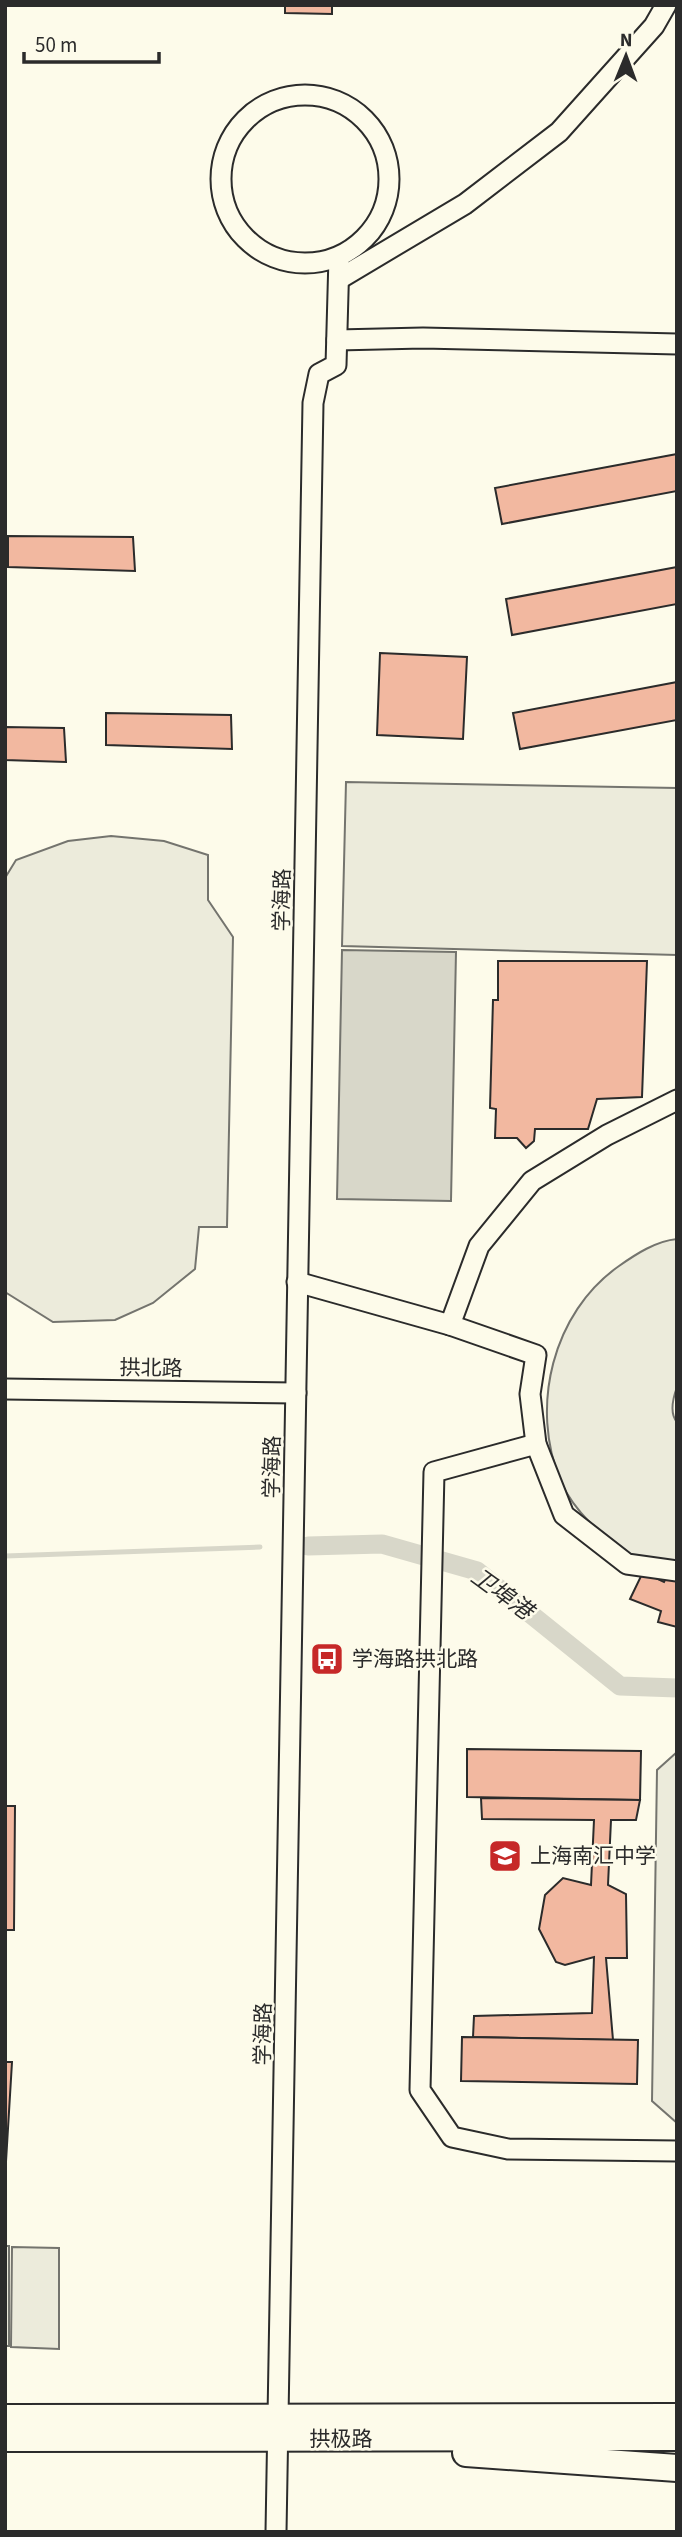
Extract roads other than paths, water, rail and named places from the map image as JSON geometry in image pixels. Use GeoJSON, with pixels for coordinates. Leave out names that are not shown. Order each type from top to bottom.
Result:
{"type":"FeatureCollection","features":[{"type":"Feature","properties":{"kind":"main road"},"geometry":{"type":"LineString","coordinates":[[329,2428],[487,2407],[674,2422]]}},
{"type":"Feature","properties":{"kind":"main road","name":"拱极路"},"geometry":{"type":"LineString","coordinates":[[5,2418],[278,2429]]}},
{"type":"Feature","properties":{"kind":"main road","name":"拱极路"},"geometry":{"type":"LineString","coordinates":[[5,2438],[278,2429],[674,2422]]}},
{"type":"Feature","properties":{"kind":"main road"},"geometry":{"type":"LineString","coordinates":[[329,2428],[474,2454],[677,2468]]}},
{"type":"Feature","properties":{"kind":"street"},"geometry":{"type":"LineString","coordinates":[[339,279],[465,204],[559,132],[654,26],[666,5]]}},
{"type":"Feature","properties":{"kind":"street"},"geometry":{"type":"LineString","coordinates":[[305,94],[333,100],[350,109],[377,135],[388,162],[389,191],[380,218],[363,241],[339,257],[312,264],[285,262],[260,251],[239,233],[226,210],[220,183],[223,156],[234,131],[254,112],[278,99],[305,94]]}},
{"type":"Feature","properties":{"kind":"street"},"geometry":{"type":"LineString","coordinates":[[339,257],[337,340],[423,338],[677,344]]}},
{"type":"Feature","properties":{"kind":"street","name":"学海路"},"geometry":{"type":"LineString","coordinates":[[276,2532],[313,403],[319,374],[336,365],[337,340]]}},
{"type":"Feature","properties":{"kind":"street"},"geometry":{"type":"LineString","coordinates":[[450,1325],[479,1246],[531,1181],[607,1135],[677,1100]]}},
{"type":"Feature","properties":{"kind":"street"},"geometry":{"type":"LineString","coordinates":[[297,1282],[450,1325],[536,1355],[530,1394],[536,1444],[564,1515],[627,1564],[677,1571]]}},
{"type":"Feature","properties":{"kind":"street","name":"拱北路"},"geometry":{"type":"LineString","coordinates":[[5,1389],[296,1392]]}},
{"type":"Feature","properties":{"kind":"street"},"geometry":{"type":"LineString","coordinates":[[536,1444],[433,1472],[420,2090],[452,2137],[508,2149],[677,2151]]}},
{"type":"Feature","properties":{"kind":"waterway","name":"卫埠港"},"geometry":{"type":"LineString","coordinates":[[308,1546],[382,1544],[477,1571],[620,1686],[677,1688]]}},
{"type":"Feature","properties":{"kind":"waterway","name":"卫埠港"},"geometry":{"type":"LineString","coordinates":[[5,1556],[260,1547]]}},
{"type":"Feature","properties":{"kind":"place","name":"学海路拱北路"},"geometry":{"type":"Point","coordinates":[327,1659]}},
{"type":"Feature","properties":{"kind":"place","name":"上海南汇中学"},"geometry":{"type":"Point","coordinates":[505,1856]}}]}
